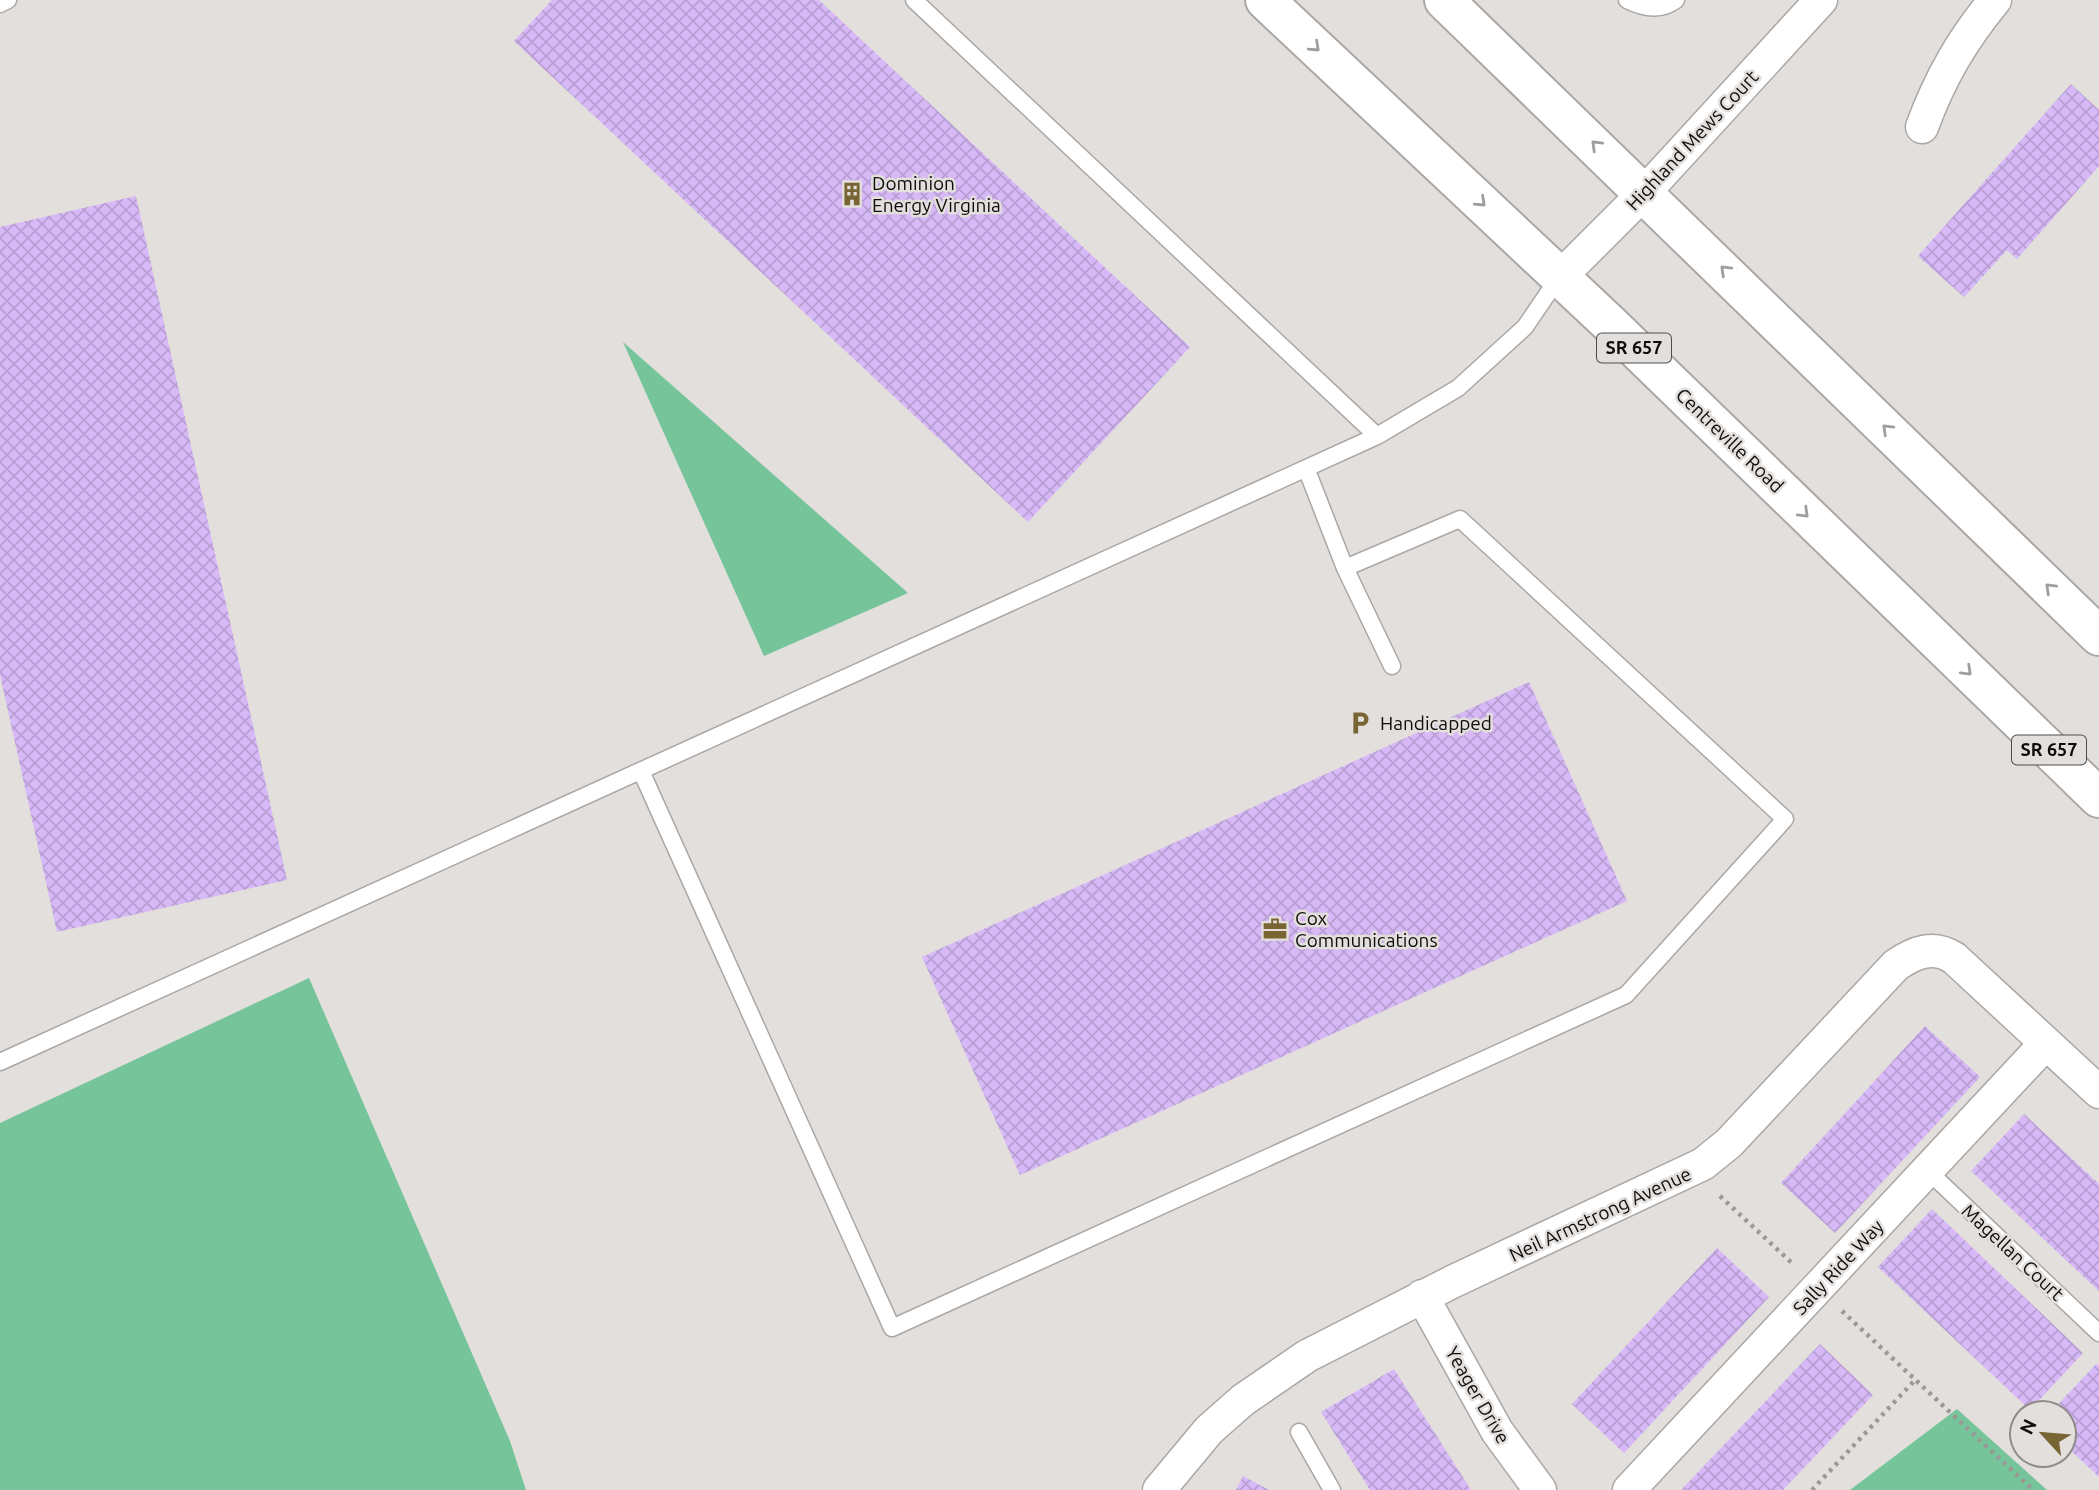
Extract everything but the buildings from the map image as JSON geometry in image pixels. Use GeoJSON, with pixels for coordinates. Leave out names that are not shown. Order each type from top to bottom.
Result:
{"type":"FeatureCollection","features":[{"type":"Feature","properties":{"kind":"main road","name":"Centreville Road"},"geometry":{"type":"LineString","coordinates":[[1265,0],[1560,276],[2099,798]]}},
{"type":"Feature","properties":{"kind":"main road"},"geometry":{"type":"LineString","coordinates":[[1444,0],[2099,636]]}},
{"type":"Feature","properties":{"kind":"street","name":"Highland Mews Court"},"geometry":{"type":"LineString","coordinates":[[1560,276],[1644,193],[1821,0]]}},
{"type":"Feature","properties":{"kind":"street"},"geometry":{"type":"LineString","coordinates":[[1922,127],[1938,83],[1955,52],[1995,0]]}},
{"type":"Feature","properties":{"kind":"street","name":"Neil Armstrong Avenue"},"geometry":{"type":"LineString","coordinates":[[1159,1490],[1209,1430],[1275,1376],[1342,1336],[1422,1296],[1694,1171],[1729,1143],[1896,965],[1916,953],[1935,951],[1954,958],[2099,1092]]}},
{"type":"Feature","properties":{"kind":"street","name":"Sally Ride Way"},"geometry":{"type":"LineString","coordinates":[[1629,1490],[2046,1043]]}},
{"type":"Feature","properties":{"kind":"street","name":"Yeager Drive"},"geometry":{"type":"LineString","coordinates":[[1422,1296],[1497,1431],[1539,1490]]}},
{"type":"Feature","properties":{"kind":"lane"},"geometry":{"type":"LineString","coordinates":[[0,4],[8,0]]}},
{"type":"Feature","properties":{"kind":"lane"},"geometry":{"type":"LineString","coordinates":[[914,0],[1377,436]]}},
{"type":"Feature","properties":{"kind":"lane"},"geometry":{"type":"LineString","coordinates":[[1627,0],[1650,8],[1676,0]]}},
{"type":"Feature","properties":{"kind":"lane"},"geometry":{"type":"LineString","coordinates":[[0,1062],[1377,436],[1458,388],[1525,327],[1560,276]]}},
{"type":"Feature","properties":{"kind":"lane"},"geometry":{"type":"LineString","coordinates":[[1306,468],[1345,568],[1392,666]]}},
{"type":"Feature","properties":{"kind":"lane"},"geometry":{"type":"LineString","coordinates":[[641,771],[892,1328],[1626,995],[1785,819],[1460,519],[1345,568]]}},
{"type":"Feature","properties":{"kind":"lane","name":"Magellan Court"},"geometry":{"type":"LineString","coordinates":[[1927,1170],[2099,1333]]}},
{"type":"Feature","properties":{"kind":"lane"},"geometry":{"type":"LineString","coordinates":[[1299,1432],[1332,1490]]}},
{"type":"Feature","properties":{"kind":"path"},"geometry":{"type":"LineString","coordinates":[[1694,1171],[2033,1490]]}},
{"type":"Feature","properties":{"kind":"path"},"geometry":{"type":"LineString","coordinates":[[1812,1490],[1915,1380]]}},
{"type":"Feature","properties":{"kind":"green space"},"geometry":{"type":"Polygon","coordinates":[[[623,342],[908,593],[764,656],[623,342]]]}},
{"type":"Feature","properties":{"kind":"green space"},"geometry":{"type":"Polygon","coordinates":[[[309,978],[510,1441],[526,1490],[0,1490],[0,1123],[309,978]]]}},
{"type":"Feature","properties":{"kind":"green space"},"geometry":{"type":"Polygon","coordinates":[[[1957,1409],[2008,1455],[2008,1469],[2024,1469],[2047,1490],[1850,1490],[1957,1409]]]}},
{"type":"Feature","properties":{"kind":"place","name":"Dominion Energy Virginia"},"geometry":{"type":"Point","coordinates":[852,194]}},
{"type":"Feature","properties":{"kind":"place","name":"Handicapped"},"geometry":{"type":"Point","coordinates":[1360,723]}},
{"type":"Feature","properties":{"kind":"place","name":"Cox Communications"},"geometry":{"type":"Point","coordinates":[1275,929]}}]}
